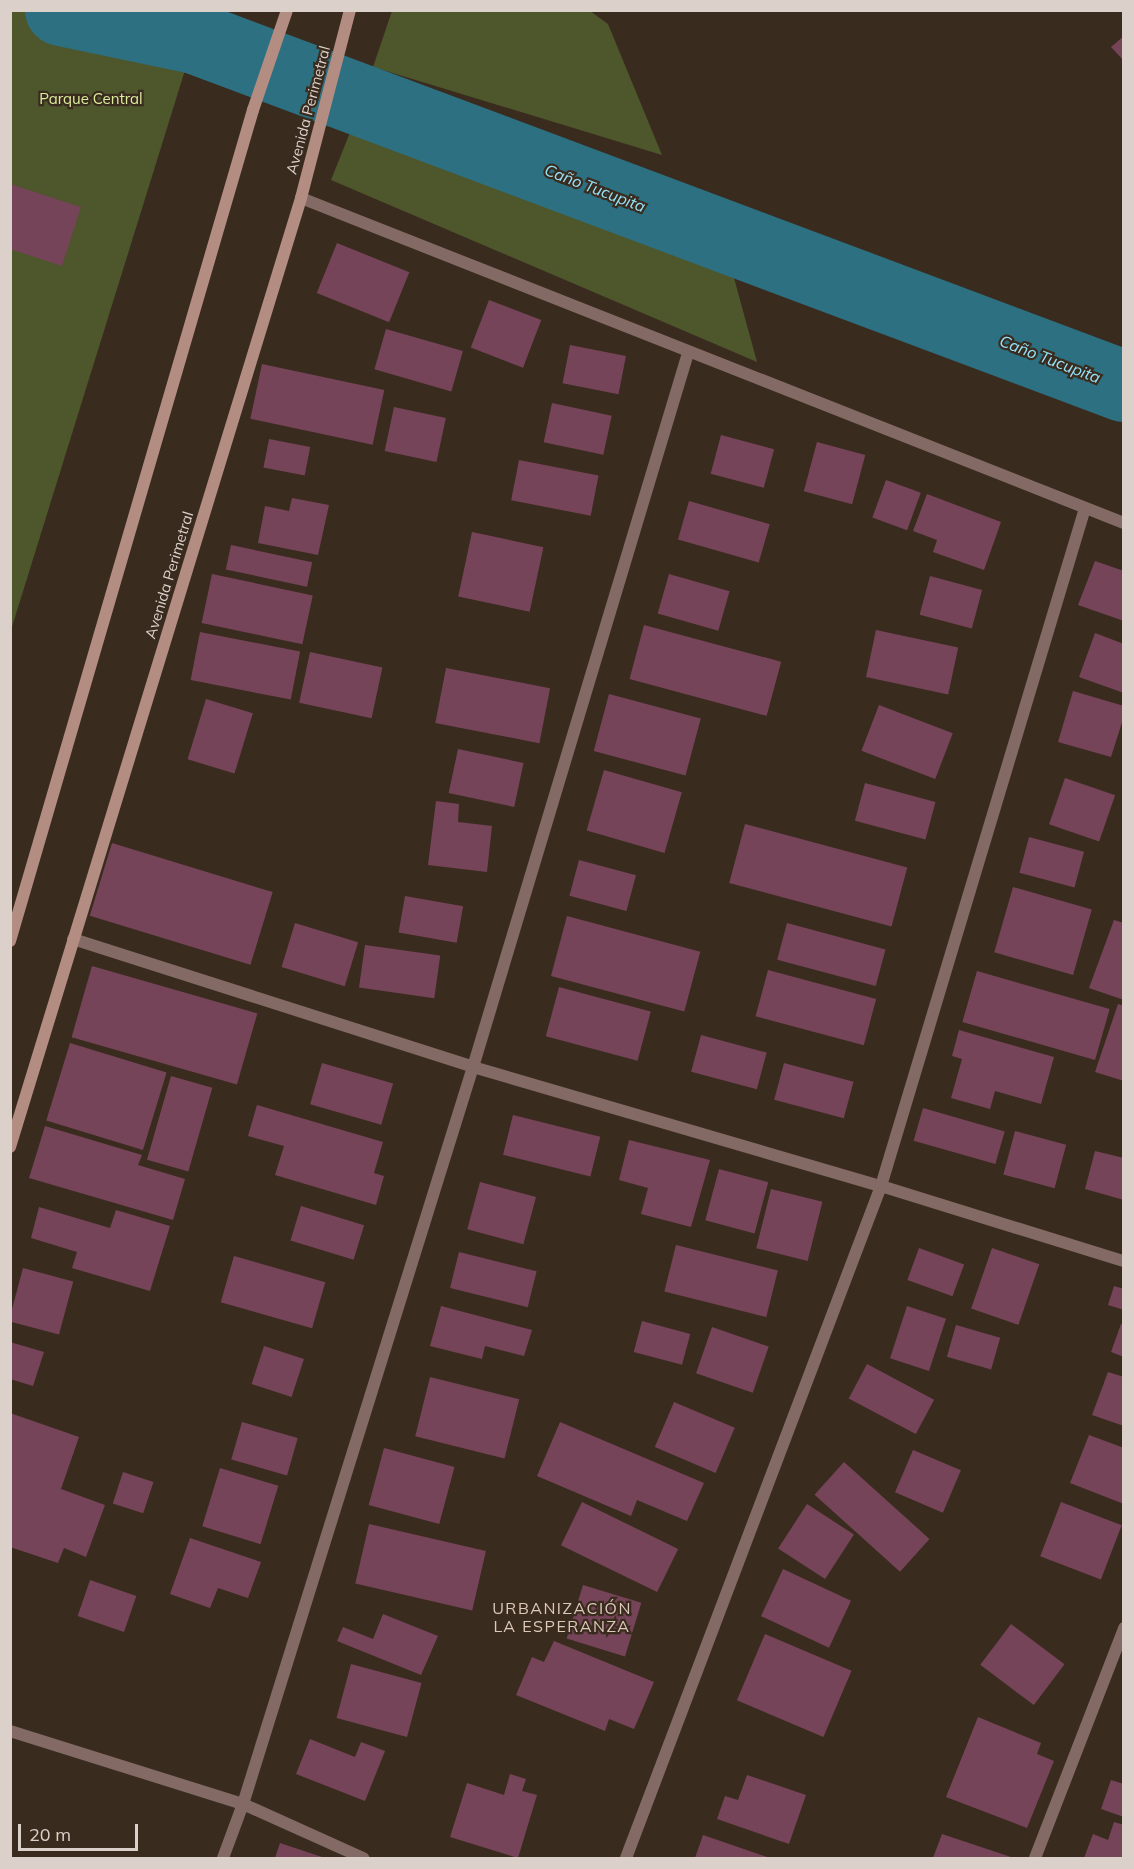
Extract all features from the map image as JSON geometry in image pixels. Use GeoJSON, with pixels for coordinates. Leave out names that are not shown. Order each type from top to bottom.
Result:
{"type":"FeatureCollection","features":[{"type":"Feature","properties":{"kind":"street"},"geometry":{"type":"LineString","coordinates":[[10,941],[253,110],[287,10]]}},
{"type":"Feature","properties":{"kind":"street","name":"Avenida Perimetral"},"geometry":{"type":"LineString","coordinates":[[10,1147],[301,198],[350,11]]}},
{"type":"Feature","properties":{"kind":"street"},"geometry":{"type":"LineString","coordinates":[[301,198],[688,353],[1124,523]]}},
{"type":"Feature","properties":{"kind":"street"},"geometry":{"type":"LineString","coordinates":[[224,1858],[243,1804],[473,1067],[688,353]]}},
{"type":"Feature","properties":{"kind":"street"},"geometry":{"type":"LineString","coordinates":[[626,1858],[881,1186],[1085,508]]}},
{"type":"Feature","properties":{"kind":"street"},"geometry":{"type":"LineString","coordinates":[[73,939],[473,1067],[881,1186],[1124,1261]]}},
{"type":"Feature","properties":{"kind":"street"},"geometry":{"type":"LineString","coordinates":[[1035,1858],[1124,1628]]}},
{"type":"Feature","properties":{"kind":"street"},"geometry":{"type":"LineString","coordinates":[[10,1731],[243,1804],[363,1858]]}},
{"type":"Feature","properties":{"kind":"green space","name":"Parque Central"},"geometry":{"type":"Polygon","coordinates":[[[11,11],[61,11],[195,38],[11,630],[11,11]]]}},
{"type":"Feature","properties":{"kind":"green space"},"geometry":{"type":"Polygon","coordinates":[[[392,11],[590,11],[608,24],[662,155],[373,67],[392,11]]]}},
{"type":"Feature","properties":{"kind":"green space"},"geometry":{"type":"Polygon","coordinates":[[[355,120],[725,245],[757,362],[331,180],[355,120]]]}},
{"type":"Feature","properties":{"kind":"building"},"geometry":{"type":"Polygon","coordinates":[[[1124,36],[1124,61],[1111,47],[1124,36]]]}},
{"type":"Feature","properties":{"kind":"building"},"geometry":{"type":"Polygon","coordinates":[[[10,184],[81,207],[62,266],[10,249],[10,184]]]}},
{"type":"Feature","properties":{"kind":"building"},"geometry":{"type":"Polygon","coordinates":[[[337,243],[409,272],[389,322],[317,293],[337,243]]]}},
{"type":"Feature","properties":{"kind":"building"},"geometry":{"type":"Polygon","coordinates":[[[489,300],[541,320],[523,368],[471,348],[489,300]]]}},
{"type":"Feature","properties":{"kind":"building"},"geometry":{"type":"Polygon","coordinates":[[[386,329],[463,351],[451,391],[374,369],[386,329]]]}},
{"type":"Feature","properties":{"kind":"building"},"geometry":{"type":"Polygon","coordinates":[[[570,345],[626,356],[619,394],[563,383],[570,345]]]}},
{"type":"Feature","properties":{"kind":"building"},"geometry":{"type":"Polygon","coordinates":[[[262,364],[384,390],[373,445],[250,419],[262,364]]]}},
{"type":"Feature","properties":{"kind":"building"},"geometry":{"type":"Polygon","coordinates":[[[552,403],[612,416],[603,455],[544,442],[552,403]]]}},
{"type":"Feature","properties":{"kind":"building"},"geometry":{"type":"Polygon","coordinates":[[[394,407],[446,418],[436,462],[385,451],[394,407]]]}},
{"type":"Feature","properties":{"kind":"building"},"geometry":{"type":"Polygon","coordinates":[[[721,435],[774,449],[764,488],[711,474],[721,435]]]}},
{"type":"Feature","properties":{"kind":"building"},"geometry":{"type":"Polygon","coordinates":[[[269,439],[310,447],[305,475],[263,467],[269,439]]]}},
{"type":"Feature","properties":{"kind":"building"},"geometry":{"type":"Polygon","coordinates":[[[817,442],[865,455],[852,504],[804,491],[817,442]]]}},
{"type":"Feature","properties":{"kind":"building"},"geometry":{"type":"Polygon","coordinates":[[[519,460],[599,475],[591,516],[511,500],[519,460]]]}},
{"type":"Feature","properties":{"kind":"building"},"geometry":{"type":"Polygon","coordinates":[[[886,480],[921,493],[907,530],[872,518],[886,480]]]}},
{"type":"Feature","properties":{"kind":"building"},"geometry":{"type":"Polygon","coordinates":[[[927,494],[1001,522],[984,570],[933,552],[937,540],[913,531],[927,494]]]}},
{"type":"Feature","properties":{"kind":"building"},"geometry":{"type":"Polygon","coordinates":[[[292,498],[329,505],[318,555],[258,543],[265,506],[289,511],[292,498]]]}},
{"type":"Feature","properties":{"kind":"building"},"geometry":{"type":"Polygon","coordinates":[[[689,501],[770,524],[759,563],[678,539],[689,501]]]}},
{"type":"Feature","properties":{"kind":"building"},"geometry":{"type":"Polygon","coordinates":[[[472,532],[543,547],[530,612],[458,597],[472,532]]]}},
{"type":"Feature","properties":{"kind":"building"},"geometry":{"type":"Polygon","coordinates":[[[231,545],[312,562],[307,587],[226,569],[231,545]]]}},
{"type":"Feature","properties":{"kind":"building"},"geometry":{"type":"Polygon","coordinates":[[[1095,561],[1124,571],[1124,621],[1078,605],[1095,561]]]}},
{"type":"Feature","properties":{"kind":"building"},"geometry":{"type":"Polygon","coordinates":[[[212,574],[313,595],[302,644],[202,623],[212,574]]]}},
{"type":"Feature","properties":{"kind":"building"},"geometry":{"type":"Polygon","coordinates":[[[669,574],[730,591],[718,631],[658,613],[669,574]]]}},
{"type":"Feature","properties":{"kind":"building"},"geometry":{"type":"Polygon","coordinates":[[[930,576],[982,590],[972,629],[920,615],[930,576]]]}},
{"type":"Feature","properties":{"kind":"building"},"geometry":{"type":"Polygon","coordinates":[[[644,625],[781,662],[767,716],[630,679],[644,625]]]}},
{"type":"Feature","properties":{"kind":"building"},"geometry":{"type":"Polygon","coordinates":[[[876,630],[958,647],[948,694],[866,677],[876,630]]]}},
{"type":"Feature","properties":{"kind":"building"},"geometry":{"type":"Polygon","coordinates":[[[200,632],[300,651],[291,700],[191,680],[200,632]]]}},
{"type":"Feature","properties":{"kind":"building"},"geometry":{"type":"Polygon","coordinates":[[[1095,633],[1124,644],[1124,693],[1079,677],[1095,633]]]}},
{"type":"Feature","properties":{"kind":"building"},"geometry":{"type":"Polygon","coordinates":[[[310,652],[382,667],[372,718],[299,703],[310,652]]]}},
{"type":"Feature","properties":{"kind":"building"},"geometry":{"type":"Polygon","coordinates":[[[446,668],[550,688],[539,743],[435,723],[446,668]]]}},
{"type":"Feature","properties":{"kind":"building"},"geometry":{"type":"Polygon","coordinates":[[[1073,691],[1124,706],[1124,716],[1111,757],[1058,742],[1073,691]]]}},
{"type":"Feature","properties":{"kind":"building"},"geometry":{"type":"Polygon","coordinates":[[[609,694],[701,719],[685,776],[594,751],[609,694]]]}},
{"type":"Feature","properties":{"kind":"building"},"geometry":{"type":"Polygon","coordinates":[[[206,699],[253,713],[234,774],[188,759],[206,699]]]}},
{"type":"Feature","properties":{"kind":"building"},"geometry":{"type":"Polygon","coordinates":[[[879,705],[953,733],[935,779],[861,751],[879,705]]]}},
{"type":"Feature","properties":{"kind":"building"},"geometry":{"type":"Polygon","coordinates":[[[458,749],[524,763],[514,807],[449,793],[458,749]]]}},
{"type":"Feature","properties":{"kind":"building"},"geometry":{"type":"Polygon","coordinates":[[[604,770],[682,792],[664,853],[587,831],[604,770]]]}},
{"type":"Feature","properties":{"kind":"building"},"geometry":{"type":"Polygon","coordinates":[[[1065,778],[1115,795],[1099,842],[1049,824],[1065,778]]]}},
{"type":"Feature","properties":{"kind":"building"},"geometry":{"type":"Polygon","coordinates":[[[865,783],[936,802],[925,840],[855,821],[865,783]]]}},
{"type":"Feature","properties":{"kind":"building"},"geometry":{"type":"Polygon","coordinates":[[[436,801],[459,804],[458,822],[492,826],[487,872],[428,865],[436,801]]]}},
{"type":"Feature","properties":{"kind":"building"},"geometry":{"type":"Polygon","coordinates":[[[745,824],[907,867],[891,926],[729,883],[745,824]]]}},
{"type":"Feature","properties":{"kind":"building"},"geometry":{"type":"Polygon","coordinates":[[[1029,837],[1084,852],[1074,887],[1019,873],[1029,837]]]}},
{"type":"Feature","properties":{"kind":"building"},"geometry":{"type":"Polygon","coordinates":[[[112,843],[273,892],[250,965],[90,916],[112,843]]]}},
{"type":"Feature","properties":{"kind":"building"},"geometry":{"type":"Polygon","coordinates":[[[579,860],[636,875],[626,911],[569,896],[579,860]]]}},
{"type":"Feature","properties":{"kind":"building"},"geometry":{"type":"Polygon","coordinates":[[[1013,887],[1092,910],[1073,975],[994,952],[1013,887]]]}},
{"type":"Feature","properties":{"kind":"building"},"geometry":{"type":"Polygon","coordinates":[[[405,896],[463,906],[457,943],[399,932],[405,896]]]}},
{"type":"Feature","properties":{"kind":"building"},"geometry":{"type":"Polygon","coordinates":[[[567,916],[700,952],[684,1012],[551,976],[567,916]]]}},
{"type":"Feature","properties":{"kind":"building"},"geometry":{"type":"Polygon","coordinates":[[[1114,920],[1124,923],[1124,1000],[1089,988],[1114,920]]]}},
{"type":"Feature","properties":{"kind":"building"},"geometry":{"type":"Polygon","coordinates":[[[295,923],[358,942],[345,986],[282,967],[295,923]]]}},
{"type":"Feature","properties":{"kind":"building"},"geometry":{"type":"Polygon","coordinates":[[[787,923],[886,949],[876,986],[777,960],[787,923]]]}},
{"type":"Feature","properties":{"kind":"building"},"geometry":{"type":"Polygon","coordinates":[[[365,945],[440,956],[434,998],[359,988],[365,945]]]}},
{"type":"Feature","properties":{"kind":"building"},"geometry":{"type":"Polygon","coordinates":[[[92,966],[257,1013],[237,1085],[72,1037],[92,966]]]}},
{"type":"Feature","properties":{"kind":"building"},"geometry":{"type":"Polygon","coordinates":[[[768,970],[876,999],[864,1045],[756,1016],[768,970]]]}},
{"type":"Feature","properties":{"kind":"building"},"geometry":{"type":"Polygon","coordinates":[[[977,971],[1110,1009],[1095,1060],[962,1022],[977,971]]]}},
{"type":"Feature","properties":{"kind":"building"},"geometry":{"type":"Polygon","coordinates":[[[559,987],[651,1012],[638,1061],[546,1036],[559,987]]]}},
{"type":"Feature","properties":{"kind":"building"},"geometry":{"type":"Polygon","coordinates":[[[1118,1004],[1124,1006],[1124,1081],[1095,1072],[1118,1004]]]}},
{"type":"Feature","properties":{"kind":"building"},"geometry":{"type":"Polygon","coordinates":[[[959,1030],[1054,1057],[1041,1104],[995,1091],[990,1109],[951,1098],[962,1059],[952,1056],[959,1030]]]}},
{"type":"Feature","properties":{"kind":"building"},"geometry":{"type":"Polygon","coordinates":[[[701,1035],[767,1053],[757,1089],[691,1072],[701,1035]]]}},
{"type":"Feature","properties":{"kind":"building"},"geometry":{"type":"Polygon","coordinates":[[[70,1043],[167,1073],[143,1150],[46,1120],[70,1043]]]}},
{"type":"Feature","properties":{"kind":"building"},"geometry":{"type":"Polygon","coordinates":[[[322,1063],[393,1083],[381,1125],[310,1104],[322,1063]]]}},
{"type":"Feature","properties":{"kind":"building"},"geometry":{"type":"Polygon","coordinates":[[[784,1063],[854,1082],[844,1118],[774,1100],[784,1063]]]}},
{"type":"Feature","properties":{"kind":"building"},"geometry":{"type":"Polygon","coordinates":[[[171,1076],[212,1088],[188,1171],[147,1160],[171,1076]]]}},
{"type":"Feature","properties":{"kind":"building"},"geometry":{"type":"Polygon","coordinates":[[[257,1105],[383,1142],[374,1173],[384,1176],[376,1205],[275,1175],[284,1146],[248,1136],[257,1105]]]}},
{"type":"Feature","properties":{"kind":"building"},"geometry":{"type":"Polygon","coordinates":[[[923,1108],[1005,1131],[995,1164],[914,1141],[923,1108]]]}},
{"type":"Feature","properties":{"kind":"building"},"geometry":{"type":"Polygon","coordinates":[[[513,1115],[600,1137],[590,1177],[503,1155],[513,1115]]]}},
{"type":"Feature","properties":{"kind":"building"},"geometry":{"type":"Polygon","coordinates":[[[45,1126],[142,1155],[138,1165],[185,1179],[173,1220],[29,1178],[45,1126]]]}},
{"type":"Feature","properties":{"kind":"building"},"geometry":{"type":"Polygon","coordinates":[[[1015,1131],[1066,1145],[1055,1188],[1003,1174],[1015,1131]]]}},
{"type":"Feature","properties":{"kind":"building"},"geometry":{"type":"Polygon","coordinates":[[[629,1140],[710,1160],[691,1227],[641,1214],[648,1188],[619,1180],[629,1140]]]}},
{"type":"Feature","properties":{"kind":"building"},"geometry":{"type":"Polygon","coordinates":[[[1095,1151],[1124,1158],[1124,1200],[1085,1189],[1095,1151]]]}},
{"type":"Feature","properties":{"kind":"building"},"geometry":{"type":"Polygon","coordinates":[[[719,1169],[768,1182],[755,1233],[705,1220],[719,1169]]]}},
{"type":"Feature","properties":{"kind":"building"},"geometry":{"type":"Polygon","coordinates":[[[480,1182],[536,1197],[523,1244],[467,1229],[480,1182]]]}},
{"type":"Feature","properties":{"kind":"building"},"geometry":{"type":"Polygon","coordinates":[[[771,1189],[822,1202],[808,1261],[756,1248],[771,1189]]]}},
{"type":"Feature","properties":{"kind":"building"},"geometry":{"type":"Polygon","coordinates":[[[301,1206],[364,1225],[354,1260],[290,1240],[301,1206]]]}},
{"type":"Feature","properties":{"kind":"building"},"geometry":{"type":"Polygon","coordinates":[[[39,1207],[110,1228],[116,1210],[170,1226],[150,1291],[72,1268],[77,1252],[31,1238],[39,1207]]]}},
{"type":"Feature","properties":{"kind":"building"},"geometry":{"type":"Polygon","coordinates":[[[676,1245],[778,1270],[766,1317],[664,1292],[676,1245]]]}},
{"type":"Feature","properties":{"kind":"building"},"geometry":{"type":"Polygon","coordinates":[[[919,1248],[964,1264],[952,1296],[907,1280],[919,1248]]]}},
{"type":"Feature","properties":{"kind":"building"},"geometry":{"type":"Polygon","coordinates":[[[992,1248],[1039,1264],[1018,1325],[971,1309],[992,1248]]]}},
{"type":"Feature","properties":{"kind":"building"},"geometry":{"type":"Polygon","coordinates":[[[459,1252],[537,1271],[528,1307],[450,1288],[459,1252]]]}},
{"type":"Feature","properties":{"kind":"building"},"geometry":{"type":"Polygon","coordinates":[[[234,1256],[325,1282],[312,1328],[221,1302],[234,1256]]]}},
{"type":"Feature","properties":{"kind":"building"},"geometry":{"type":"Polygon","coordinates":[[[23,1268],[73,1281],[59,1335],[10,1321],[23,1268]]]}},
{"type":"Feature","properties":{"kind":"building"},"geometry":{"type":"Polygon","coordinates":[[[1114,1286],[1124,1289],[1124,1310],[1108,1305],[1114,1286]]]}},
{"type":"Feature","properties":{"kind":"building"},"geometry":{"type":"Polygon","coordinates":[[[441,1306],[532,1330],[524,1356],[485,1346],[482,1359],[430,1346],[441,1306]]]}},
{"type":"Feature","properties":{"kind":"building"},"geometry":{"type":"Polygon","coordinates":[[[907,1306],[946,1319],[929,1371],[890,1358],[907,1306]]]}},
{"type":"Feature","properties":{"kind":"building"},"geometry":{"type":"Polygon","coordinates":[[[642,1321],[690,1334],[682,1365],[634,1352],[642,1321]]]}},
{"type":"Feature","properties":{"kind":"building"},"geometry":{"type":"Polygon","coordinates":[[[1121,1324],[1124,1325],[1124,1357],[1111,1352],[1121,1324]]]}},
{"type":"Feature","properties":{"kind":"building"},"geometry":{"type":"Polygon","coordinates":[[[956,1325],[1000,1338],[991,1369],[947,1357],[956,1325]]]}},
{"type":"Feature","properties":{"kind":"building"},"geometry":{"type":"Polygon","coordinates":[[[712,1327],[769,1347],[753,1393],[696,1373],[712,1327]]]}},
{"type":"Feature","properties":{"kind":"building"},"geometry":{"type":"Polygon","coordinates":[[[10,1342],[44,1352],[33,1386],[10,1379],[10,1342]]]}},
{"type":"Feature","properties":{"kind":"building"},"geometry":{"type":"Polygon","coordinates":[[[264,1346],[304,1359],[292,1397],[252,1384],[264,1346]]]}},
{"type":"Feature","properties":{"kind":"building"},"geometry":{"type":"Polygon","coordinates":[[[867,1364],[934,1400],[916,1434],[849,1398],[867,1364]]]}},
{"type":"Feature","properties":{"kind":"building"},"geometry":{"type":"Polygon","coordinates":[[[1108,1372],[1124,1377],[1124,1426],[1092,1415],[1108,1372]]]}},
{"type":"Feature","properties":{"kind":"building"},"geometry":{"type":"Polygon","coordinates":[[[430,1377],[519,1399],[505,1458],[415,1436],[430,1377]]]}},
{"type":"Feature","properties":{"kind":"building"},"geometry":{"type":"Polygon","coordinates":[[[674,1402],[735,1428],[716,1473],[655,1447],[674,1402]]]}},
{"type":"Feature","properties":{"kind":"building"},"geometry":{"type":"Polygon","coordinates":[[[10,1413],[79,1437],[61,1489],[105,1505],[86,1557],[64,1548],[58,1563],[10,1547],[10,1413]]]}},
{"type":"Feature","properties":{"kind":"building"},"geometry":{"type":"Polygon","coordinates":[[[242,1422],[298,1438],[287,1475],[231,1459],[242,1422]]]}},
{"type":"Feature","properties":{"kind":"building"},"geometry":{"type":"Polygon","coordinates":[[[560,1422],[704,1483],[687,1521],[637,1500],[631,1516],[537,1476],[560,1422]]]}},
{"type":"Feature","properties":{"kind":"building"},"geometry":{"type":"Polygon","coordinates":[[[1089,1435],[1124,1448],[1124,1504],[1070,1483],[1089,1435]]]}},
{"type":"Feature","properties":{"kind":"building"},"geometry":{"type":"Polygon","coordinates":[[[384,1448],[455,1467],[439,1524],[369,1505],[384,1448]]]}},
{"type":"Feature","properties":{"kind":"building"},"geometry":{"type":"Polygon","coordinates":[[[913,1450],[961,1470],[943,1513],[895,1492],[913,1450]]]}},
{"type":"Feature","properties":{"kind":"building"},"geometry":{"type":"Polygon","coordinates":[[[844,1462],[929,1539],[900,1572],[815,1495],[844,1462]]]}},
{"type":"Feature","properties":{"kind":"building"},"geometry":{"type":"Polygon","coordinates":[[[220,1468],[278,1486],[260,1544],[202,1526],[220,1468]]]}},
{"type":"Feature","properties":{"kind":"building"},"geometry":{"type":"Polygon","coordinates":[[[123,1472],[153,1482],[143,1513],[113,1503],[123,1472]]]}},
{"type":"Feature","properties":{"kind":"building"},"geometry":{"type":"Polygon","coordinates":[[[582,1502],[678,1549],[657,1592],[561,1545],[582,1502]]]}},
{"type":"Feature","properties":{"kind":"building"},"geometry":{"type":"Polygon","coordinates":[[[1061,1502],[1122,1525],[1101,1579],[1040,1556],[1061,1502]]]}},
{"type":"Feature","properties":{"kind":"building"},"geometry":{"type":"Polygon","coordinates":[[[807,1504],[854,1534],[825,1579],[778,1548],[807,1504]]]}},
{"type":"Feature","properties":{"kind":"building"},"geometry":{"type":"Polygon","coordinates":[[[369,1524],[486,1551],[472,1610],[355,1583],[369,1524]]]}},
{"type":"Feature","properties":{"kind":"building"},"geometry":{"type":"Polygon","coordinates":[[[190,1538],[261,1562],[248,1598],[218,1588],[210,1608],[170,1594],[190,1538]]]}},
{"type":"Feature","properties":{"kind":"building"},"geometry":{"type":"Polygon","coordinates":[[[783,1569],[851,1601],[829,1648],[761,1616],[783,1569]]]}},
{"type":"Feature","properties":{"kind":"building"},"geometry":{"type":"Polygon","coordinates":[[[90,1580],[136,1596],[124,1632],[78,1616],[90,1580]]]}},
{"type":"Feature","properties":{"kind":"building"},"geometry":{"type":"Polygon","coordinates":[[[583,1585],[641,1603],[625,1656],[567,1639],[583,1585]]]}},
{"type":"Feature","properties":{"kind":"building"},"geometry":{"type":"Polygon","coordinates":[[[383,1614],[438,1636],[421,1675],[337,1641],[343,1627],[373,1639],[383,1614]]]}},
{"type":"Feature","properties":{"kind":"building"},"geometry":{"type":"Polygon","coordinates":[[[1011,1624],[1065,1664],[1034,1705],[980,1665],[1011,1624]]]}},
{"type":"Feature","properties":{"kind":"building"},"geometry":{"type":"Polygon","coordinates":[[[765,1634],[852,1671],[823,1737],[737,1700],[765,1634]]]}},
{"type":"Feature","properties":{"kind":"building"},"geometry":{"type":"Polygon","coordinates":[[[554,1641],[654,1682],[634,1729],[609,1719],[605,1731],[516,1695],[532,1657],[544,1662],[554,1641]]]}},
{"type":"Feature","properties":{"kind":"building"},"geometry":{"type":"Polygon","coordinates":[[[351,1664],[422,1683],[407,1737],[337,1718],[351,1664]]]}},
{"type":"Feature","properties":{"kind":"building"},"geometry":{"type":"Polygon","coordinates":[[[978,1717],[1041,1743],[1037,1754],[1054,1761],[1027,1828],[946,1797],[978,1717]]]}},
{"type":"Feature","properties":{"kind":"building"},"geometry":{"type":"Polygon","coordinates":[[[310,1739],[355,1757],[361,1742],[385,1751],[365,1801],[296,1774],[310,1739]]]}},
{"type":"Feature","properties":{"kind":"building"},"geometry":{"type":"Polygon","coordinates":[[[510,1774],[526,1779],[522,1791],[537,1795],[518,1858],[450,1837],[467,1783],[504,1795],[510,1774]]]}},
{"type":"Feature","properties":{"kind":"building"},"geometry":{"type":"Polygon","coordinates":[[[747,1775],[806,1795],[789,1844],[717,1819],[725,1796],[738,1800],[747,1775]]]}},
{"type":"Feature","properties":{"kind":"building"},"geometry":{"type":"Polygon","coordinates":[[[1111,1780],[1124,1784],[1124,1817],[1101,1809],[1111,1780]]]}},
{"type":"Feature","properties":{"kind":"building"},"geometry":{"type":"Polygon","coordinates":[[[1114,1822],[1124,1825],[1124,1858],[1084,1858],[1093,1834],[1108,1840],[1114,1822]]]}},
{"type":"Feature","properties":{"kind":"building"},"geometry":{"type":"Polygon","coordinates":[[[942,1834],[1014,1858],[933,1858],[942,1834]]]}},
{"type":"Feature","properties":{"kind":"building"},"geometry":{"type":"Polygon","coordinates":[[[703,1835],[770,1858],[695,1858],[703,1835]]]}},
{"type":"Feature","properties":{"kind":"building"},"geometry":{"type":"Polygon","coordinates":[[[280,1843],[325,1858],[275,1858],[280,1843]]]}},
{"type":"Feature","properties":{"kind":"waterway","name":"Caño Tucupita"},"geometry":{"type":"LineString","coordinates":[[61,10],[195,38],[1124,386]]}},
{"type":"Feature","properties":{"kind":"district","name":"URBANIZACIÓN LA ESPERANZA"},"geometry":{"type":"Point","coordinates":[562,1617]}}]}
